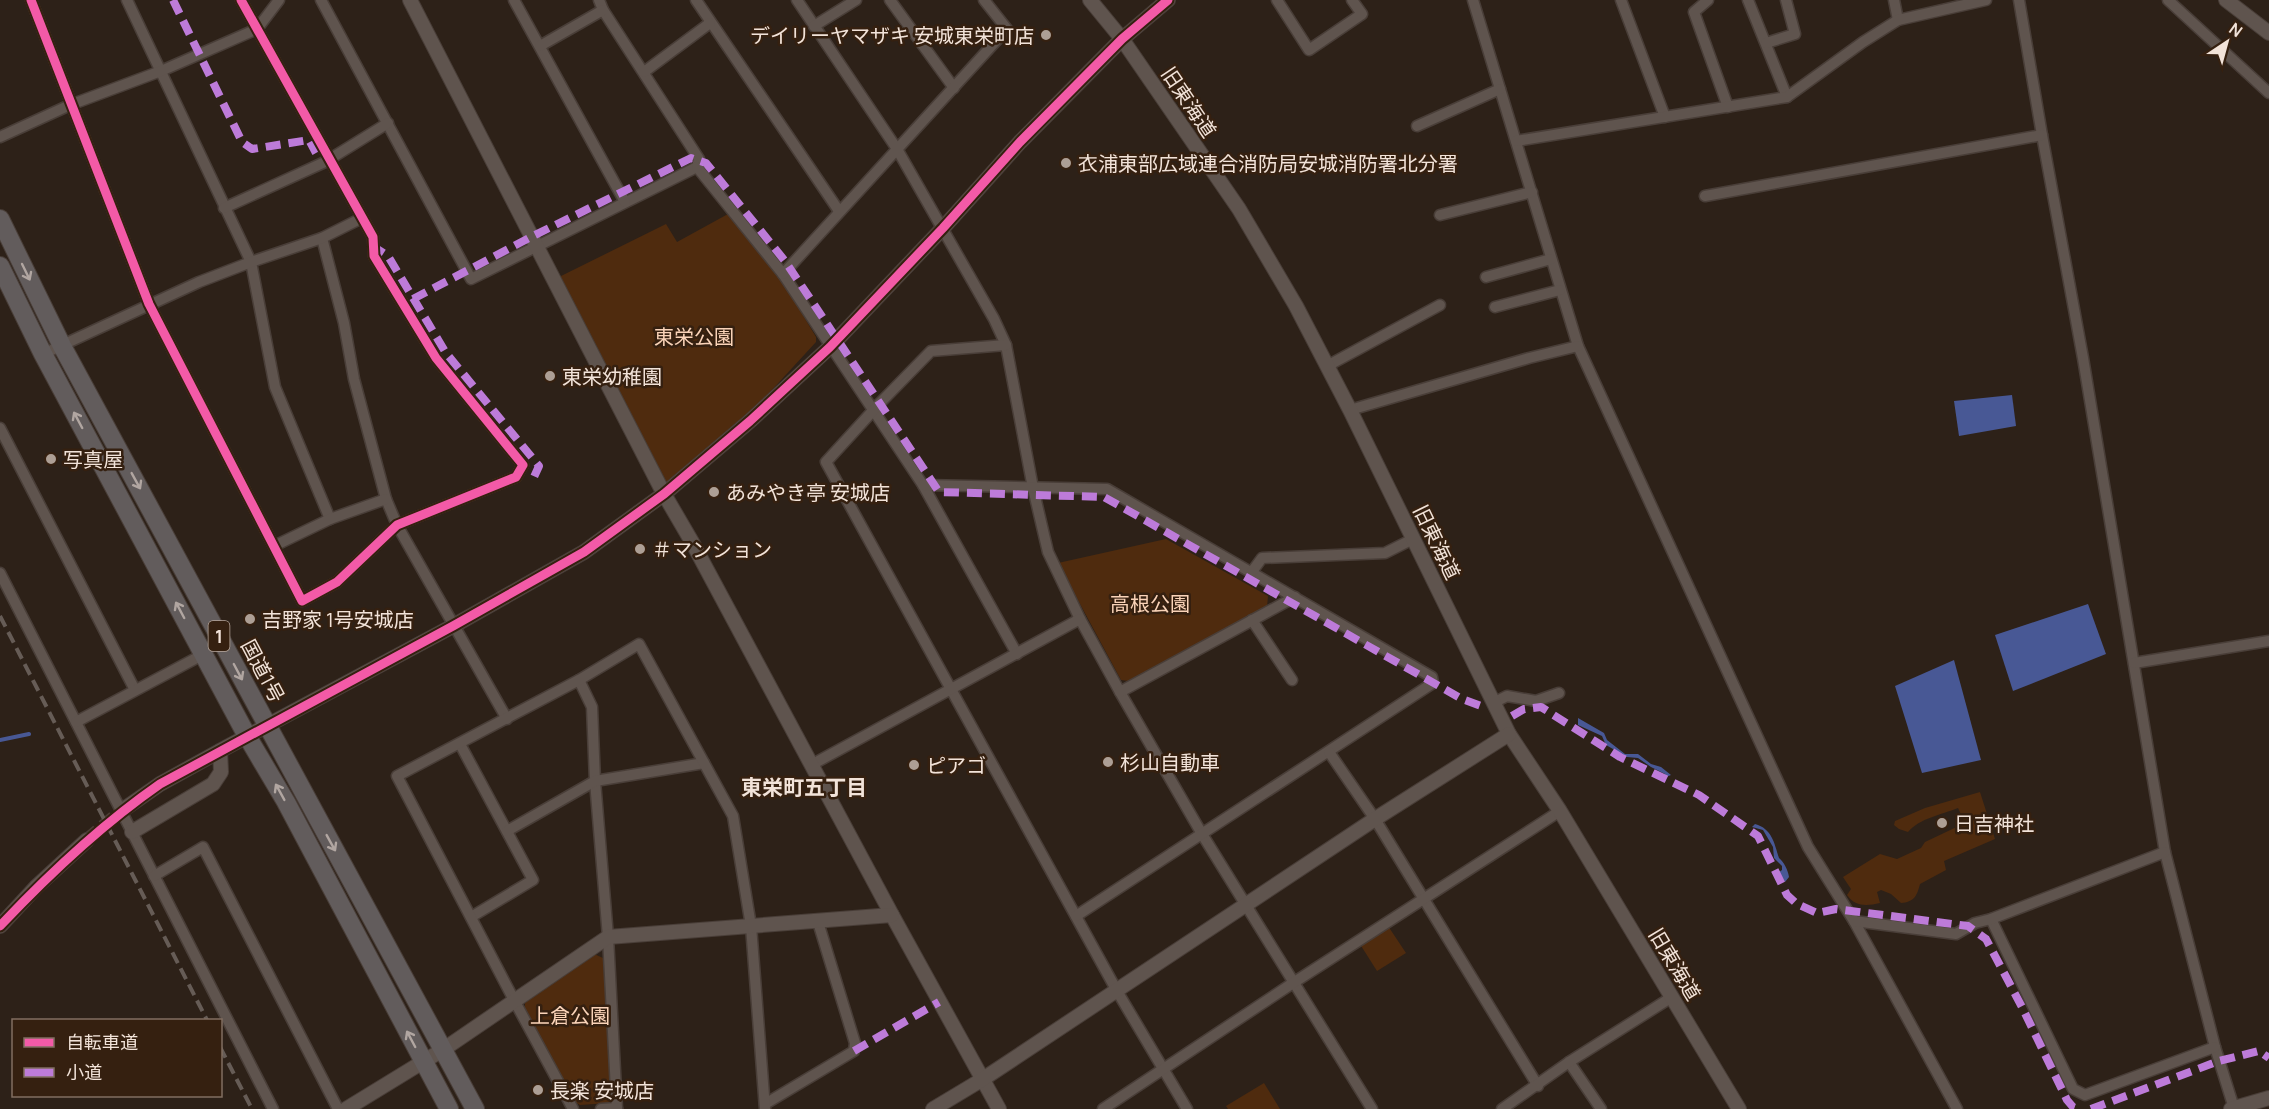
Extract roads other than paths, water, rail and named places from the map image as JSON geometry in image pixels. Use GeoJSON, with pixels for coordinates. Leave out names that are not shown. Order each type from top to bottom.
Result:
{"type":"FeatureCollection","features":[{"type":"Feature","properties":{"kind":"highway","name":"国道1号"},"geometry":{"type":"LineString","coordinates":[[0,219],[62,346],[475,1109]]}},
{"type":"Feature","properties":{"kind":"highway","name":"1"},"geometry":{"type":"LineString","coordinates":[[0,266],[43,354],[247,736],[292,813],[449,1109]]}},
{"type":"Feature","properties":{"kind":"street"},"geometry":{"type":"LineString","coordinates":[[31,0],[148,304],[302,601],[337,582],[397,525],[516,477],[524,465],[436,358],[374,256],[373,237],[241,0]]}},
{"type":"Feature","properties":{"kind":"street"},"geometry":{"type":"LineString","coordinates":[[127,0],[251,262],[275,387],[330,519]]}},
{"type":"Feature","properties":{"kind":"street"},"geometry":{"type":"LineString","coordinates":[[0,137],[70,105],[161,71],[257,29],[279,0]]}},
{"type":"Feature","properties":{"kind":"street"},"geometry":{"type":"LineString","coordinates":[[321,0],[471,279],[697,167]]}},
{"type":"Feature","properties":{"kind":"street"},"geometry":{"type":"LineString","coordinates":[[410,0],[664,494],[999,1109]]}},
{"type":"Feature","properties":{"kind":"street"},"geometry":{"type":"LineString","coordinates":[[514,0],[625,202]]}},
{"type":"Feature","properties":{"kind":"street"},"geometry":{"type":"LineString","coordinates":[[696,0],[839,211]]}},
{"type":"Feature","properties":{"kind":"street"},"geometry":{"type":"LineString","coordinates":[[796,0],[897,149],[994,319],[1006,345],[1033,488],[1048,552],[1080,619],[1202,834],[1371,1109]]}},
{"type":"Feature","properties":{"kind":"street"},"geometry":{"type":"LineString","coordinates":[[814,26],[856,0]]}},
{"type":"Feature","properties":{"kind":"street"},"geometry":{"type":"LineString","coordinates":[[890,0],[954,88]]}},
{"type":"Feature","properties":{"kind":"street"},"geometry":{"type":"LineString","coordinates":[[783,274],[1008,28],[984,0]]}},
{"type":"Feature","properties":{"kind":"street","name":"旧東海道"},"geometry":{"type":"LineString","coordinates":[[1090,0],[1122,39],[1239,209],[1296,306],[1350,410],[1509,734],[1560,812],[1739,1109]]}},
{"type":"Feature","properties":{"kind":"street"},"geometry":{"type":"LineString","coordinates":[[124,809],[160,784],[453,626],[584,552],[664,494],[750,421],[830,347],[943,228],[1020,142],[1122,39],[1168,0]]}},
{"type":"Feature","properties":{"kind":"street"},"geometry":{"type":"LineString","coordinates":[[1277,0],[1309,50],[1362,14],[1352,0]]}},
{"type":"Feature","properties":{"kind":"street"},"geometry":{"type":"LineString","coordinates":[[1473,0],[1578,346],[1808,847],[1854,921],[1957,1109]]}},
{"type":"Feature","properties":{"kind":"street"},"geometry":{"type":"LineString","coordinates":[[1621,0],[1665,117]]}},
{"type":"Feature","properties":{"kind":"street"},"geometry":{"type":"LineString","coordinates":[[1708,0],[1694,12],[1728,107]]}},
{"type":"Feature","properties":{"kind":"street"},"geometry":{"type":"LineString","coordinates":[[1748,0],[1787,97]]}},
{"type":"Feature","properties":{"kind":"street"},"geometry":{"type":"LineString","coordinates":[[1766,43],[1795,34],[1786,0]]}},
{"type":"Feature","properties":{"kind":"street"},"geometry":{"type":"LineString","coordinates":[[1894,0],[1898,20]]}},
{"type":"Feature","properties":{"kind":"street"},"geometry":{"type":"LineString","coordinates":[[1516,141],[1787,97],[1863,42],[1898,20],[1986,0]]}},
{"type":"Feature","properties":{"kind":"street"},"geometry":{"type":"LineString","coordinates":[[2019,0],[2083,358],[2165,852],[2233,1108],[2269,1098]]}},
{"type":"Feature","properties":{"kind":"street"},"geometry":{"type":"LineString","coordinates":[[2168,0],[2269,93]]}},
{"type":"Feature","properties":{"kind":"street"},"geometry":{"type":"LineString","coordinates":[[2226,0],[2269,33]]}},
{"type":"Feature","properties":{"kind":"street"},"geometry":{"type":"LineString","coordinates":[[540,46],[601,5],[699,159],[697,167]]}},
{"type":"Feature","properties":{"kind":"street"},"geometry":{"type":"LineString","coordinates":[[644,72],[710,23]]}},
{"type":"Feature","properties":{"kind":"street"},"geometry":{"type":"LineString","coordinates":[[1417,126],[1500,89]]}},
{"type":"Feature","properties":{"kind":"street"},"geometry":{"type":"LineString","coordinates":[[224,208],[322,163],[388,123]]}},
{"type":"Feature","properties":{"kind":"street"},"geometry":{"type":"LineString","coordinates":[[1705,196],[2042,135]]}},
{"type":"Feature","properties":{"kind":"street"},"geometry":{"type":"LineString","coordinates":[[697,167],[783,274],[873,410],[922,485],[1017,654]]}},
{"type":"Feature","properties":{"kind":"street"},"geometry":{"type":"LineString","coordinates":[[1440,215],[1532,192]]}},
{"type":"Feature","properties":{"kind":"street"},"geometry":{"type":"LineString","coordinates":[[43,354],[148,304],[251,262],[322,238],[362,218]]}},
{"type":"Feature","properties":{"kind":"street"},"geometry":{"type":"LineString","coordinates":[[322,238],[344,323],[354,379],[386,499],[397,525],[507,719]]}},
{"type":"Feature","properties":{"kind":"street"},"geometry":{"type":"LineString","coordinates":[[1486,277],[1551,259]]}},
{"type":"Feature","properties":{"kind":"street"},"geometry":{"type":"LineString","coordinates":[[1495,307],[1560,290]]}},
{"type":"Feature","properties":{"kind":"street"},"geometry":{"type":"LineString","coordinates":[[1327,366],[1440,305]]}},
{"type":"Feature","properties":{"kind":"street"},"geometry":{"type":"LineString","coordinates":[[1006,345],[931,351],[826,462],[1117,991],[1187,1109]]}},
{"type":"Feature","properties":{"kind":"street"},"geometry":{"type":"LineString","coordinates":[[1350,410],[1578,346]]}},
{"type":"Feature","properties":{"kind":"street"},"geometry":{"type":"LineString","coordinates":[[0,428],[135,690]]}},
{"type":"Feature","properties":{"kind":"street"},"geometry":{"type":"LineString","coordinates":[[922,485],[1107,489],[1432,677],[1433,682],[1329,752],[1076,916]]}},
{"type":"Feature","properties":{"kind":"street"},"geometry":{"type":"LineString","coordinates":[[274,546],[330,519],[386,499]]}},
{"type":"Feature","properties":{"kind":"street"},"geometry":{"type":"LineString","coordinates":[[1251,573],[1262,558],[1385,553],[1413,539]]}},
{"type":"Feature","properties":{"kind":"street"},"geometry":{"type":"LineString","coordinates":[[0,573],[273,1109]]}},
{"type":"Feature","properties":{"kind":"street"},"geometry":{"type":"LineString","coordinates":[[1120,692],[1295,597]]}},
{"type":"Feature","properties":{"kind":"street"},"geometry":{"type":"LineString","coordinates":[[813,765],[1080,619]]}},
{"type":"Feature","properties":{"kind":"street"},"geometry":{"type":"LineString","coordinates":[[1252,620],[1292,680]]}},
{"type":"Feature","properties":{"kind":"street"},"geometry":{"type":"LineString","coordinates":[[2134,663],[2269,640]]}},
{"type":"Feature","properties":{"kind":"street"},"geometry":{"type":"LineString","coordinates":[[573,1109],[397,776],[579,680],[639,644],[733,816],[751,926],[765,1106],[854,1051],[855,1043],[818,922]]}},
{"type":"Feature","properties":{"kind":"street"},"geometry":{"type":"LineString","coordinates":[[76,722],[204,654]]}},
{"type":"Feature","properties":{"kind":"street"},"geometry":{"type":"LineString","coordinates":[[579,680],[592,707],[617,1109],[601,1109]]}},
{"type":"Feature","properties":{"kind":"street"},"geometry":{"type":"LineString","coordinates":[[1495,702],[1507,696],[1536,701],[1559,693]]}},
{"type":"Feature","properties":{"kind":"street"},"geometry":{"type":"LineString","coordinates":[[933,1109],[983,1079],[1375,819],[1509,734]]}},
{"type":"Feature","properties":{"kind":"street"},"geometry":{"type":"LineString","coordinates":[[460,744],[534,880],[471,917]]}},
{"type":"Feature","properties":{"kind":"street"},"geometry":{"type":"LineString","coordinates":[[132,832],[213,784],[221,772],[220,751]]}},
{"type":"Feature","properties":{"kind":"street"},"geometry":{"type":"LineString","coordinates":[[1329,752],[1375,819],[1538,1086]]}},
{"type":"Feature","properties":{"kind":"street"},"geometry":{"type":"LineString","coordinates":[[507,831],[595,781],[704,763]]}},
{"type":"Feature","properties":{"kind":"street"},"geometry":{"type":"LineString","coordinates":[[1103,1109],[1293,983],[1560,812]]}},
{"type":"Feature","properties":{"kind":"street"},"geometry":{"type":"LineString","coordinates":[[0,926],[36,887],[87,840]]}},
{"type":"Feature","properties":{"kind":"street"},"geometry":{"type":"LineString","coordinates":[[154,876],[203,847],[338,1109]]}},
{"type":"Feature","properties":{"kind":"street"},"geometry":{"type":"LineString","coordinates":[[1854,921],[1956,934],[1975,923],[1991,919],[2165,852]]}},
{"type":"Feature","properties":{"kind":"street"},"geometry":{"type":"LineString","coordinates":[[346,1109],[444,1049],[608,937],[892,915]]}},
{"type":"Feature","properties":{"kind":"street"},"geometry":{"type":"LineString","coordinates":[[1991,919],[2073,1089],[2085,1095],[2215,1047]]}},
{"type":"Feature","properties":{"kind":"street"},"geometry":{"type":"LineString","coordinates":[[1502,1109],[1538,1086],[1569,1062],[1672,997]]}},
{"type":"Feature","properties":{"kind":"street"},"geometry":{"type":"LineString","coordinates":[[1569,1062],[1601,1109]]}},
{"type":"Feature","properties":{"kind":"water"},"geometry":{"type":"Polygon","coordinates":[[[2012,395],[2016,426],[1959,436],[1954,401],[2012,395]]]}},
{"type":"Feature","properties":{"kind":"water"},"geometry":{"type":"Polygon","coordinates":[[[2088,604],[2106,654],[2013,691],[1995,635],[2088,604]]]}},
{"type":"Feature","properties":{"kind":"water"},"geometry":{"type":"Polygon","coordinates":[[[1954,660],[1981,760],[1922,773],[1895,686],[1954,660]]]}},
{"type":"Feature","properties":{"kind":"water"},"geometry":{"type":"Polygon","coordinates":[[[1578,718],[1604,733],[1607,740],[1625,754],[1638,754],[1671,775],[1666,777],[1665,774],[1638,758],[1627,757],[1606,745],[1602,736],[1578,725],[1578,718]]]}},
{"type":"Feature","properties":{"kind":"water"},"geometry":{"type":"Polygon","coordinates":[[[1755,824],[1765,829],[1772,837],[1779,858],[1788,872],[1789,877],[1785,882],[1779,872],[1782,866],[1774,858],[1773,847],[1763,830],[1752,827],[1755,824]]]}},
{"type":"Feature","properties":{"kind":"waterway"},"geometry":{"type":"LineString","coordinates":[[0,740],[29,734]]}},
{"type":"Feature","properties":{"kind":"tunnel"},"geometry":{"type":"LineString","coordinates":[[87,840],[124,809]]}},
{"type":"Feature","properties":{"kind":"railway"},"geometry":{"type":"LineString","coordinates":[[0,616],[206,1019]]}},
{"type":"Feature","properties":{"kind":"railway"},"geometry":{"type":"LineString","coordinates":[[222,1051],[252,1109]]}},
{"type":"Feature","properties":{"kind":"place","name":"デイリーヤマザキ 安城東栄町店"},"geometry":{"type":"Point","coordinates":[1046,35]}},
{"type":"Feature","properties":{"kind":"place","name":"衣浦東部広域連合消防局安城消防署北分署"},"geometry":{"type":"Point","coordinates":[1066,163]}},
{"type":"Feature","properties":{"kind":"place","name":"東栄幼稚園"},"geometry":{"type":"Point","coordinates":[550,376]}},
{"type":"Feature","properties":{"kind":"place","name":"写真屋"},"geometry":{"type":"Point","coordinates":[51,459]}},
{"type":"Feature","properties":{"kind":"place","name":"あみやき亭 安城店"},"geometry":{"type":"Point","coordinates":[714,492]}},
{"type":"Feature","properties":{"kind":"place","name":"＃マンション"},"geometry":{"type":"Point","coordinates":[640,549]}},
{"type":"Feature","properties":{"kind":"place","name":"吉野家 1号安城店"},"geometry":{"type":"Point","coordinates":[250,619]}},
{"type":"Feature","properties":{"kind":"place","name":"杉山自動車"},"geometry":{"type":"Point","coordinates":[1108,762]}},
{"type":"Feature","properties":{"kind":"place","name":"ピアゴ"},"geometry":{"type":"Point","coordinates":[914,765]}},
{"type":"Feature","properties":{"kind":"place","name":"日吉神社"},"geometry":{"type":"Point","coordinates":[1942,823]}},
{"type":"Feature","properties":{"kind":"place","name":"長楽 安城店"},"geometry":{"type":"Point","coordinates":[538,1090]}},
{"type":"Feature","properties":{"kind":"district","name":"東栄町五丁目"},"geometry":{"type":"Point","coordinates":[804,787]}},
{"type":"Feature","properties":{"kind":"park label","name":"東栄公園"},"geometry":{"type":"Point","coordinates":[694,336]}},
{"type":"Feature","properties":{"kind":"park label","name":"高根公園"},"geometry":{"type":"Point","coordinates":[1150,603]}},
{"type":"Feature","properties":{"kind":"park label","name":"上倉公園"},"geometry":{"type":"Point","coordinates":[570,1015]}}]}
